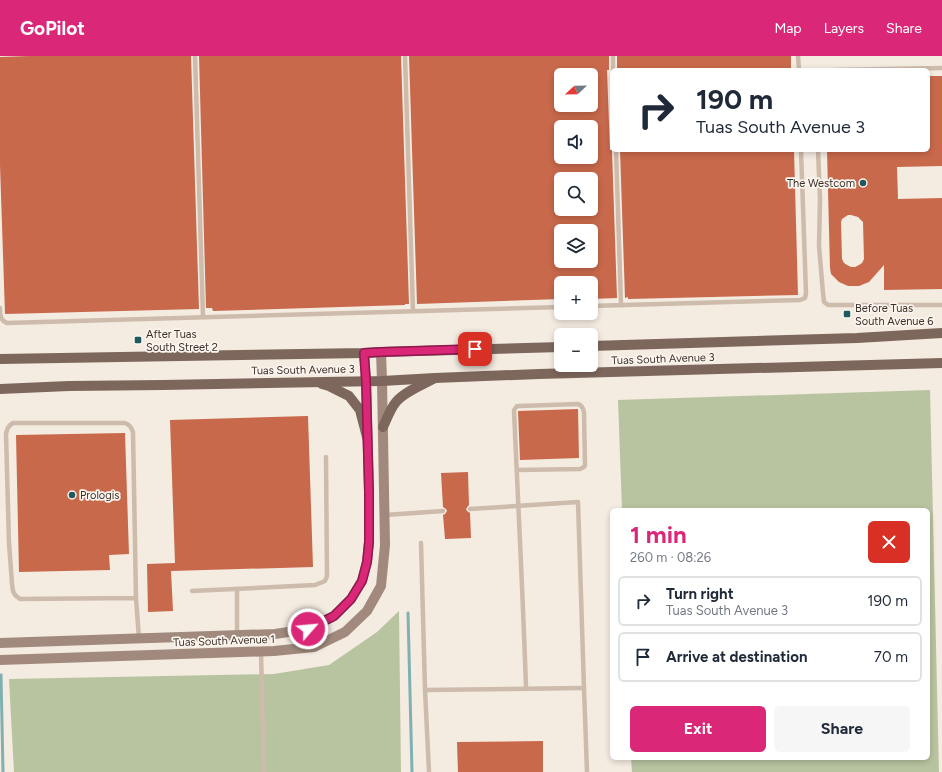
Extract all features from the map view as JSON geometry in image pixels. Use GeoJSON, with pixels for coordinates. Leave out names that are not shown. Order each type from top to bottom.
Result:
{"type":"FeatureCollection","features":[{"type":"Feature","properties":{"kind":"main road","name":"Tuas South Avenue 3"},"geometry":{"type":"LineString","coordinates":[[598,346],[857,338],[942,333]]}},
{"type":"Feature","properties":{"kind":"main road","name":"Tuas South Avenue 3"},"geometry":{"type":"LineString","coordinates":[[0,359],[364,353],[554,347]]}},
{"type":"Feature","properties":{"kind":"main road","name":"Tuas South Avenue 1"},"geometry":{"type":"LineString","coordinates":[[0,660],[274,651],[314,647],[345,632],[367,611],[381,586],[386,544],[381,352]]}},
{"type":"Feature","properties":{"kind":"main road","name":"Tuas South Avenue 1"},"geometry":{"type":"LineString","coordinates":[[0,643],[275,634],[308,629],[334,616],[351,599],[362,581],[367,562],[369,542],[369,492],[364,353]]}},
{"type":"Feature","properties":{"kind":"main road","name":"Tuas South Avenue 3"},"geometry":{"type":"LineString","coordinates":[[0,389],[69,386],[382,381],[942,362]]}},
{"type":"Feature","properties":{"kind":"main road"},"geometry":{"type":"LineString","coordinates":[[383,427],[392,408],[404,394],[437,378]]}},
{"type":"Feature","properties":{"kind":"main road"},"geometry":{"type":"LineString","coordinates":[[311,382],[329,386],[349,396],[360,410],[367,437]]}},
{"type":"Feature","properties":{"kind":"lane"},"geometry":{"type":"LineString","coordinates":[[195,56],[203,317]]}},
{"type":"Feature","properties":{"kind":"lane"},"geometry":{"type":"LineString","coordinates":[[405,56],[413,311]]}},
{"type":"Feature","properties":{"kind":"lane"},"geometry":{"type":"LineString","coordinates":[[613,56],[613,68]]}},
{"type":"Feature","properties":{"kind":"lane"},"geometry":{"type":"LineString","coordinates":[[798,56],[799,68]]}},
{"type":"Feature","properties":{"kind":"lane"},"geometry":{"type":"LineString","coordinates":[[930,68],[942,68]]}},
{"type":"Feature","properties":{"kind":"lane"},"geometry":{"type":"LineString","coordinates":[[616,152],[621,305]]}},
{"type":"Feature","properties":{"kind":"lane"},"geometry":{"type":"LineString","coordinates":[[598,306],[800,300],[805,298],[801,152]]}},
{"type":"Feature","properties":{"kind":"lane"},"geometry":{"type":"LineString","coordinates":[[818,152],[820,199],[819,246],[824,302],[828,305],[942,305]]}},
{"type":"Feature","properties":{"kind":"lane"},"geometry":{"type":"LineString","coordinates":[[0,308],[1,319],[7,323],[554,307]]}},
{"type":"Feature","properties":{"kind":"lane"},"geometry":{"type":"LineString","coordinates":[[517,470],[580,469],[584,467],[583,407],[580,404],[517,406],[514,410],[526,688]]}},
{"type":"Feature","properties":{"kind":"lane"},"geometry":{"type":"LineString","coordinates":[[136,598],[20,599],[15,595],[13,592],[8,543],[6,434],[7,428],[13,423],[125,423],[132,428],[136,598],[139,639]]}},
{"type":"Feature","properties":{"kind":"lane"},"geometry":{"type":"LineString","coordinates":[[192,591],[316,585],[325,581],[328,576],[326,457]]}},
{"type":"Feature","properties":{"kind":"lane"},"geometry":{"type":"LineString","coordinates":[[470,509],[578,502],[587,772]]}},
{"type":"Feature","properties":{"kind":"lane"},"geometry":{"type":"LineString","coordinates":[[385,515],[443,511]]}},
{"type":"Feature","properties":{"kind":"lane"},"geometry":{"type":"LineString","coordinates":[[421,543],[429,772]]}},
{"type":"Feature","properties":{"kind":"lane"},"geometry":{"type":"LineString","coordinates":[[236,588],[237,636]]}},
{"type":"Feature","properties":{"kind":"lane"},"geometry":{"type":"LineString","coordinates":[[261,652],[264,772]]}},
{"type":"Feature","properties":{"kind":"lane"},"geometry":{"type":"LineString","coordinates":[[425,690],[584,688]]}},
{"type":"Feature","properties":{"kind":"green space"},"geometry":{"type":"Polygon","coordinates":[[[930,390],[939,772],[632,772],[631,760],[930,760],[930,508],[622,508],[618,400],[930,390]]]}},
{"type":"Feature","properties":{"kind":"green space"},"geometry":{"type":"Polygon","coordinates":[[[399,611],[401,772],[14,772],[9,679],[274,674],[329,665],[377,632],[399,611]]]}},
{"type":"Feature","properties":{"kind":"building"},"geometry":{"type":"Polygon","coordinates":[[[191,56],[199,309],[5,314],[0,165],[0,57],[191,56]]]}},
{"type":"Feature","properties":{"kind":"building"},"geometry":{"type":"Polygon","coordinates":[[[199,56],[401,56],[409,304],[213,311],[212,308],[206,308],[199,56]]]}},
{"type":"Feature","properties":{"kind":"building"},"geometry":{"type":"Polygon","coordinates":[[[409,56],[609,56],[609,70],[607,70],[610,152],[612,152],[617,298],[598,299],[598,276],[554,276],[554,299],[417,304],[409,56]]]}},
{"type":"Feature","properties":{"kind":"building"},"geometry":{"type":"Polygon","coordinates":[[[617,56],[791,56],[791,68],[617,68],[617,56]]]}},
{"type":"Feature","properties":{"kind":"building","name":"The Westcom"},"geometry":{"type":"Polygon","coordinates":[[[930,76],[942,76],[942,166],[897,167],[898,199],[942,198],[942,289],[884,290],[884,265],[869,282],[859,286],[848,286],[839,282],[831,274],[827,152],[930,152],[930,76]],[[848,215],[842,219],[841,222],[842,259],[844,263],[851,267],[855,267],[862,263],[864,259],[863,222],[858,217],[848,215]]]}},
{"type":"Feature","properties":{"kind":"building"},"geometry":{"type":"Polygon","coordinates":[[[620,152],[794,152],[798,295],[625,298],[620,152]]]}},
{"type":"Feature","properties":{"kind":"building"},"geometry":{"type":"Polygon","coordinates":[[[578,409],[579,458],[520,460],[518,411],[578,409]]]}},
{"type":"Feature","properties":{"kind":"building"},"geometry":{"type":"Polygon","coordinates":[[[308,416],[313,567],[171,571],[173,611],[148,612],[147,564],[175,563],[170,420],[308,416]]]}},
{"type":"Feature","properties":{"kind":"building","name":"Prologis"},"geometry":{"type":"Polygon","coordinates":[[[125,433],[129,554],[109,555],[110,570],[19,572],[16,435],[125,433]]]}},
{"type":"Feature","properties":{"kind":"building"},"geometry":{"type":"Polygon","coordinates":[[[468,472],[469,505],[466,509],[470,513],[471,538],[445,539],[443,515],[447,511],[443,507],[441,473],[468,472]]]}},
{"type":"Feature","properties":{"kind":"building"},"geometry":{"type":"Polygon","coordinates":[[[543,741],[543,772],[458,772],[457,742],[543,741]]]}},
{"type":"Feature","properties":{"kind":"waterway"},"geometry":{"type":"LineString","coordinates":[[408,613],[412,772]]}},
{"type":"Feature","properties":{"kind":"waterway"},"geometry":{"type":"LineString","coordinates":[[1,675],[3,772]]}},
{"type":"Feature","properties":{"kind":"place","name":"The Westcom"},"geometry":{"type":"Point","coordinates":[863,183]}},
{"type":"Feature","properties":{"kind":"place","name":"Before Tuas South Avenue 6"},"geometry":{"type":"Point","coordinates":[847,314]}},
{"type":"Feature","properties":{"kind":"place","name":"After Tuas South Street 2"},"geometry":{"type":"Point","coordinates":[138,340]}},
{"type":"Feature","properties":{"kind":"place","name":"Prologis"},"geometry":{"type":"Point","coordinates":[72,495]}},
{"type":"Feature","properties":{"kind":"route"},"geometry":{"type":"LineString","coordinates":[[308,629],[334,616],[351,599],[362,581],[367,562],[369,542],[369,492],[364,353],[475,349]]}}]}
